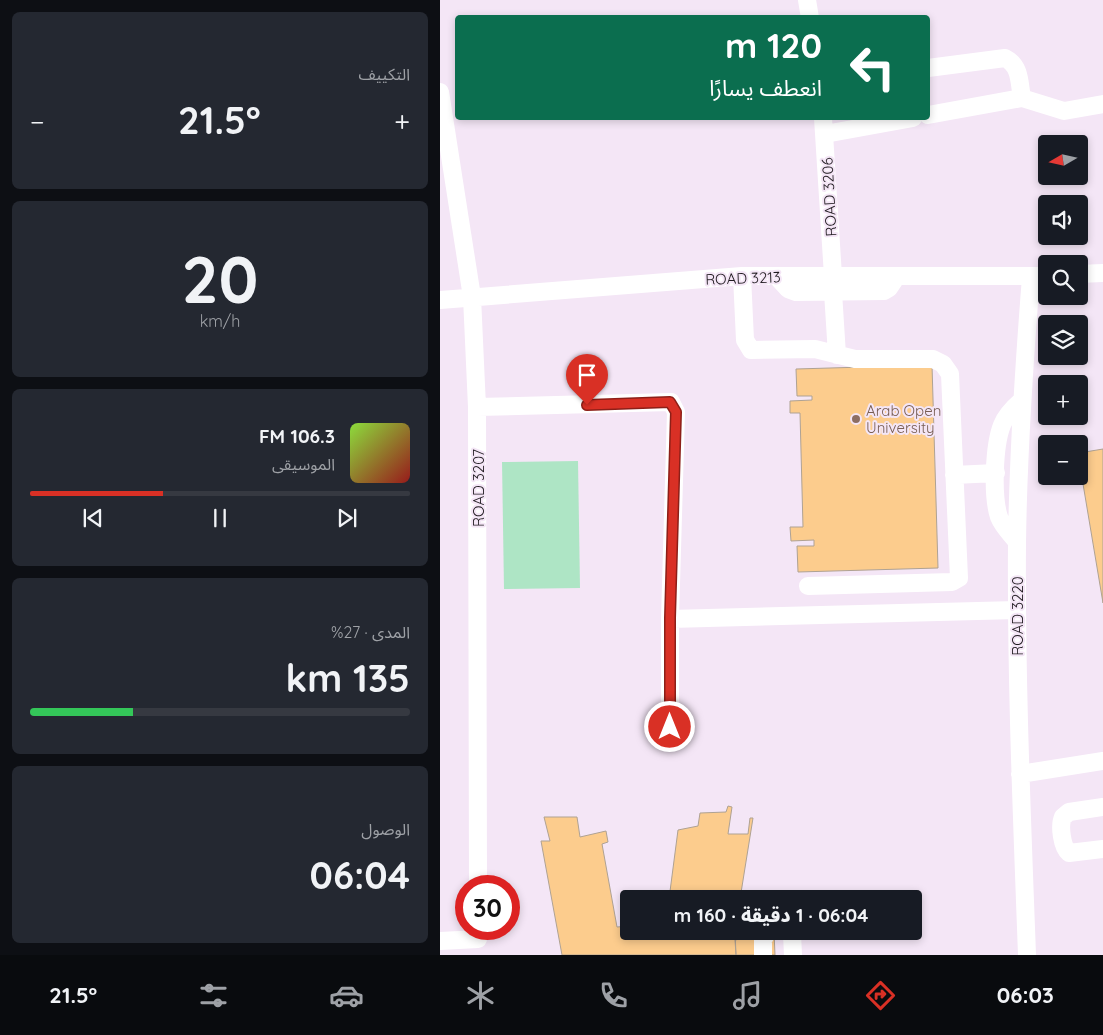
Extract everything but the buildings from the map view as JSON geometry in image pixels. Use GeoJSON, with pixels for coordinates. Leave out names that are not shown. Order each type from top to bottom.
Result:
{"type":"FeatureCollection","features":[{"type":"Feature","properties":{"kind":"street"},"geometry":{"type":"LineString","coordinates":[[807,0],[810,15]]}},
{"type":"Feature","properties":{"kind":"street"},"geometry":{"type":"LineString","coordinates":[[930,68],[1005,58],[1015,65],[1018,70],[1022,98]]}},
{"type":"Feature","properties":{"kind":"street","name":"ROAD 3207"},"geometry":{"type":"LineString","coordinates":[[440,96],[472,297],[478,407],[478,875]]}},
{"type":"Feature","properties":{"kind":"street"},"geometry":{"type":"LineString","coordinates":[[930,115],[1022,98],[1037,101],[1056,110],[1072,110],[1103,104]]}},
{"type":"Feature","properties":{"kind":"street"},"geometry":{"type":"LineString","coordinates":[[824,126],[891,120]]}},
{"type":"Feature","properties":{"kind":"street","name":"ROAD 3206"},"geometry":{"type":"LineString","coordinates":[[824,126],[837,354]]}},
{"type":"Feature","properties":{"kind":"street"},"geometry":{"type":"LineString","coordinates":[[1088,273],[1103,272]]}},
{"type":"Feature","properties":{"kind":"street"},"geometry":{"type":"LineString","coordinates":[[742,276],[745,340],[752,350],[815,349],[854,359],[933,359],[944,364],[951,379],[959,574],[956,581],[808,586]]}},
{"type":"Feature","properties":{"kind":"street","name":"ROAD 3213"},"geometry":{"type":"LineString","coordinates":[[440,300],[742,276],[776,276],[833,284],[897,276],[1038,276]]}},
{"type":"Feature","properties":{"kind":"street","name":"ROAD 3220"},"geometry":{"type":"LineString","coordinates":[[1027,955],[1020,774],[1017,542],[1021,401],[1038,283]]}},
{"type":"Feature","properties":{"kind":"street"},"geometry":{"type":"LineString","coordinates":[[1017,542],[1004,526],[998,513],[996,473],[1002,424],[1014,407],[1021,401]]}},
{"type":"Feature","properties":{"kind":"street"},"geometry":{"type":"LineString","coordinates":[[478,407],[670,402],[674,406],[670,727]]}},
{"type":"Feature","properties":{"kind":"street"},"geometry":{"type":"LineString","coordinates":[[954,475],[996,473]]}},
{"type":"Feature","properties":{"kind":"street"},"geometry":{"type":"LineString","coordinates":[[670,618],[1017,610]]}},
{"type":"Feature","properties":{"kind":"street"},"geometry":{"type":"LineString","coordinates":[[1020,774],[1103,761]]}},
{"type":"Feature","properties":{"kind":"street"},"geometry":{"type":"LineString","coordinates":[[1103,807],[1069,812],[1063,817],[1061,824],[1065,849],[1069,853],[1103,849]]}},
{"type":"Feature","properties":{"kind":"street"},"geometry":{"type":"LineString","coordinates":[[763,955],[764,940]]}},
{"type":"Feature","properties":{"kind":"street"},"geometry":{"type":"LineString","coordinates":[[792,940],[793,955]]}},
{"type":"Feature","properties":{"kind":"street"},"geometry":{"type":"LineString","coordinates":[[440,941],[478,941]]}},
{"type":"Feature","properties":{"kind":"green space"},"geometry":{"type":"Polygon","coordinates":[[[578,461],[580,588],[504,589],[502,462],[578,461]]]}},
{"type":"Feature","properties":{"kind":"place","name":"Arab Open University"},"geometry":{"type":"Point","coordinates":[856,419]}},
{"type":"Feature","properties":{"kind":"route"},"geometry":{"type":"LineString","coordinates":[[587,405],[670,402],[676,412],[670,618],[670,727]]}}]}
